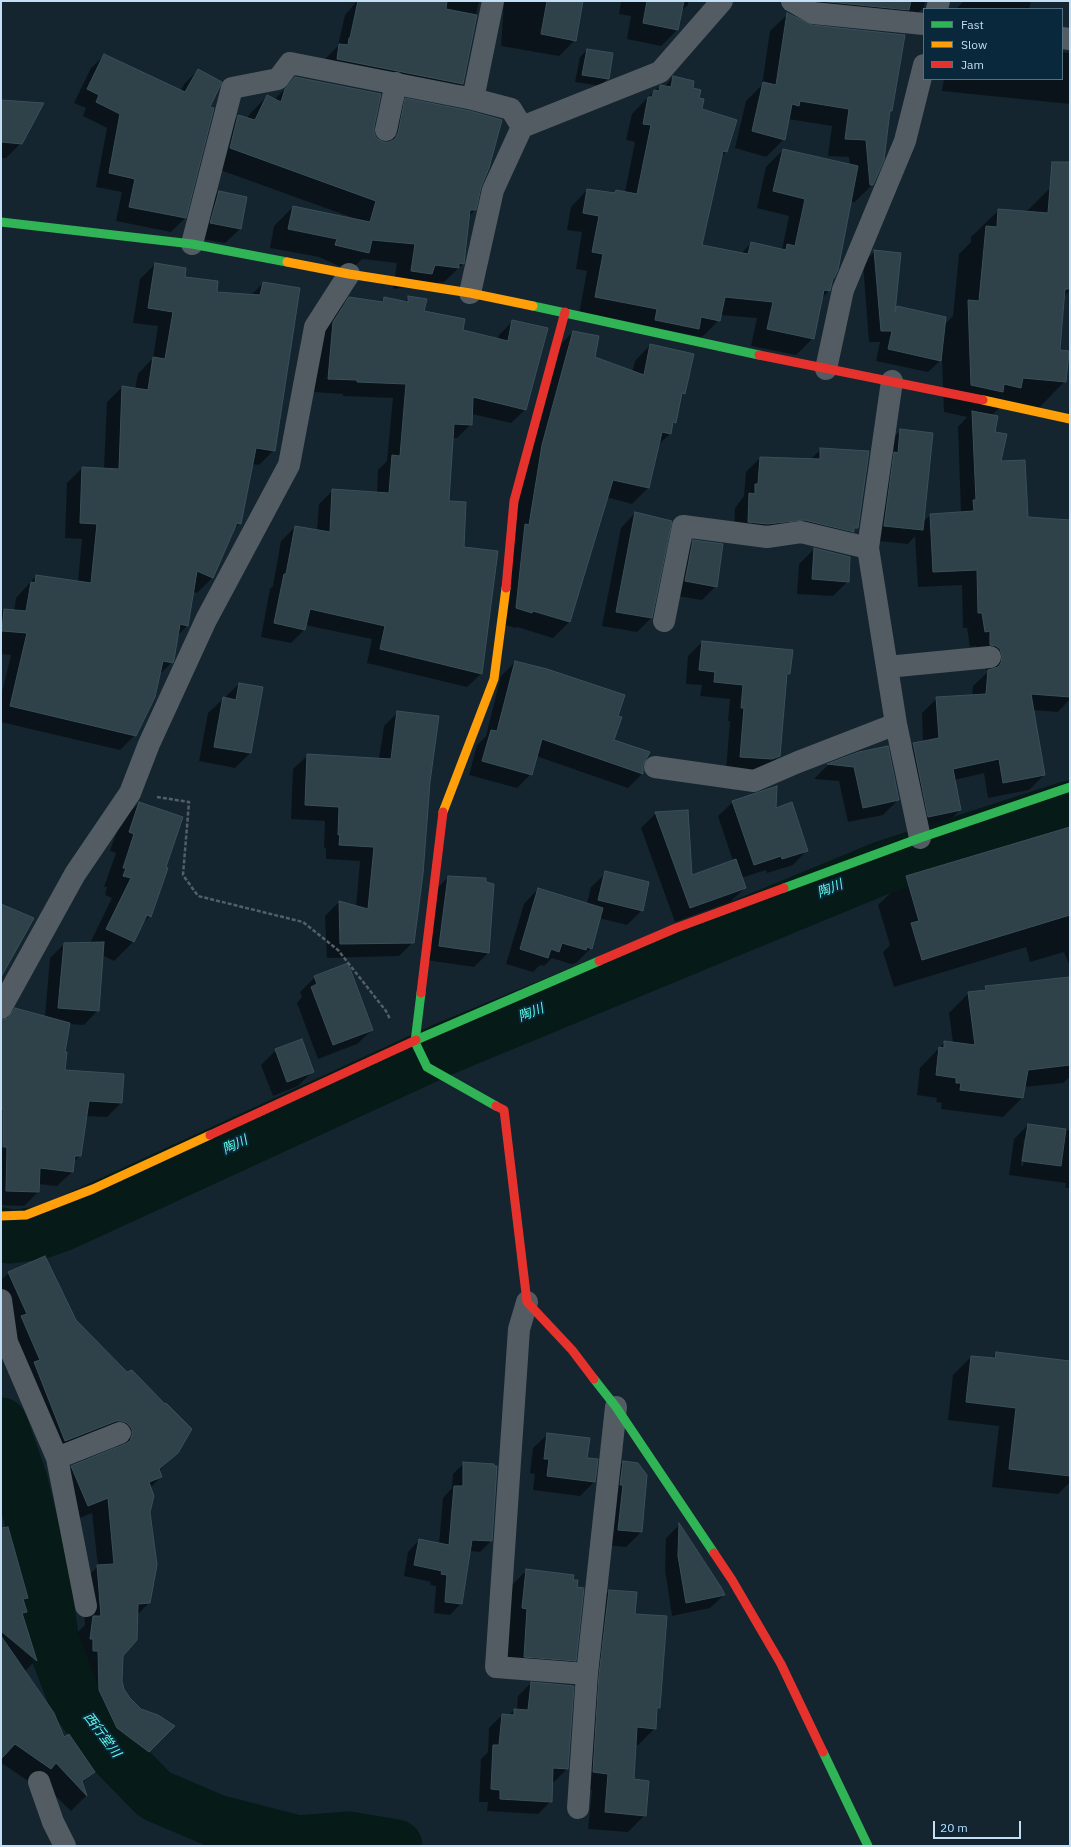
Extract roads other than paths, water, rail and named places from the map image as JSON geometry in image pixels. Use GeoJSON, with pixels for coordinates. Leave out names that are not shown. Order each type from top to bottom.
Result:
{"type":"FeatureCollection","features":[{"type":"Feature","properties":{"kind":"street"},"geometry":{"type":"LineString","coordinates":[[473,99],[493,1]]}},
{"type":"Feature","properties":{"kind":"street"},"geometry":{"type":"LineString","coordinates":[[470,293],[493,190],[522,127],[660,72],[722,1]]}},
{"type":"Feature","properties":{"kind":"street"},"geometry":{"type":"LineString","coordinates":[[792,1],[813,13],[923,24]]}},
{"type":"Feature","properties":{"kind":"street"},"geometry":{"type":"LineString","coordinates":[[192,244],[232,88],[278,79],[290,63],[473,99],[511,109],[522,127]]}},
{"type":"Feature","properties":{"kind":"street"},"geometry":{"type":"LineString","coordinates":[[826,369],[843,290],[905,141],[923,70]]}},
{"type":"Feature","properties":{"kind":"street"},"geometry":{"type":"LineString","coordinates":[[386,130],[396,83]]}},
{"type":"Feature","properties":{"kind":"street"},"geometry":{"type":"LineString","coordinates":[[1,222],[192,244],[349,274],[470,293],[565,312],[826,369],[892,381],[1070,419]]}},
{"type":"Feature","properties":{"kind":"street"},"geometry":{"type":"LineString","coordinates":[[1,1008],[75,874],[130,793],[149,744],[206,620],[289,465],[315,327],[349,274]]}},
{"type":"Feature","properties":{"kind":"street"},"geometry":{"type":"LineString","coordinates":[[565,312],[514,501],[509,568],[494,679],[443,809],[415,1042],[427,1067],[504,1110],[527,1302],[519,1328],[496,1668],[587,1674]]}},
{"type":"Feature","properties":{"kind":"street"},"geometry":{"type":"LineString","coordinates":[[892,381],[868,548],[896,724],[920,838]]}},
{"type":"Feature","properties":{"kind":"street"},"geometry":{"type":"LineString","coordinates":[[664,621],[683,526],[767,537],[802,532],[868,548]]}},
{"type":"Feature","properties":{"kind":"street"},"geometry":{"type":"LineString","coordinates":[[887,667],[990,657]]}},
{"type":"Feature","properties":{"kind":"street"},"geometry":{"type":"LineString","coordinates":[[655,767],[754,781],[798,762],[896,724]]}},
{"type":"Feature","properties":{"kind":"street"},"geometry":{"type":"LineString","coordinates":[[1,1216],[26,1215],[93,1188],[403,1046],[676,928],[920,838],[1070,787]]}},
{"type":"Feature","properties":{"kind":"street"},"geometry":{"type":"LineString","coordinates":[[1,1300],[7,1342],[57,1458],[86,1606]]}},
{"type":"Feature","properties":{"kind":"street"},"geometry":{"type":"LineString","coordinates":[[527,1302],[572,1350],[616,1407],[732,1580],[780,1664],[868,1846]]}},
{"type":"Feature","properties":{"kind":"street"},"geometry":{"type":"LineString","coordinates":[[578,1808],[587,1674],[616,1407]]}},
{"type":"Feature","properties":{"kind":"street"},"geometry":{"type":"LineString","coordinates":[[57,1458],[120,1433]]}},
{"type":"Feature","properties":{"kind":"street"},"geometry":{"type":"LineString","coordinates":[[39,1782],[53,1822],[65,1846]]}},
{"type":"Feature","properties":{"kind":"waterway","name":"陶川"},"geometry":{"type":"LineString","coordinates":[[1,1234],[10,1237],[39,1233],[62,1225],[444,1049],[884,867],[1070,807]]}},
{"type":"Feature","properties":{"kind":"waterway","name":"西行堂川"},"geometry":{"type":"LineString","coordinates":[[1,1424],[21,1480],[41,1562],[53,1642],[75,1700],[115,1754],[155,1795],[216,1821],[298,1842],[348,1838],[396,1846]]}}]}
